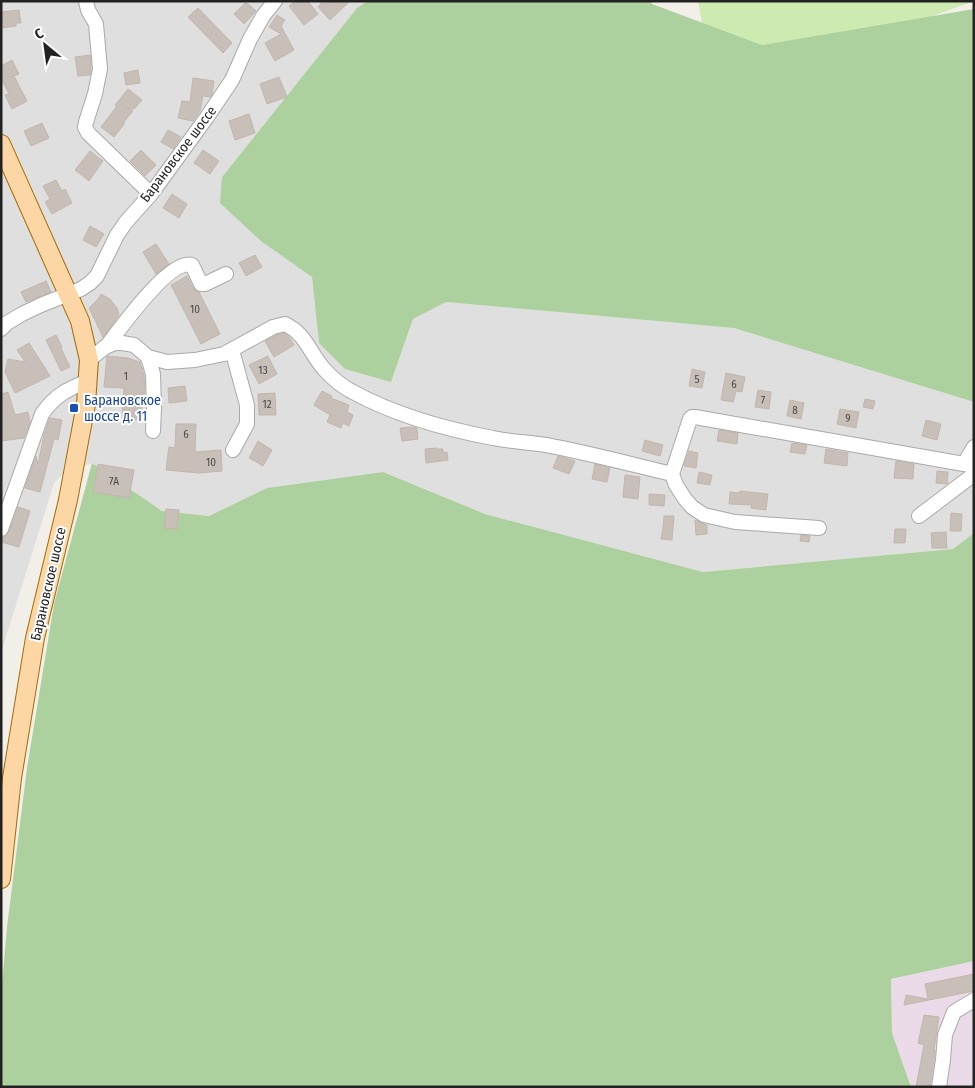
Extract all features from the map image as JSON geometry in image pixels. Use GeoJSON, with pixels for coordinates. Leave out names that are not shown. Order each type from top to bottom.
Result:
{"type":"FeatureCollection","features":[{"type":"Feature","properties":{"kind":"main road","name":"Барановское шоссе"},"geometry":{"type":"LineString","coordinates":[[1,144],[80,321],[89,360],[86,404],[68,500],[35,638],[12,778],[1,879]]}},
{"type":"Feature","properties":{"kind":"street"},"geometry":{"type":"LineString","coordinates":[[86,1],[88,10],[96,24],[100,70],[85,127],[88,133],[150,194]]}},
{"type":"Feature","properties":{"kind":"street","name":"Барановское шоссе"},"geometry":{"type":"LineString","coordinates":[[1,330],[7,323],[22,314],[41,304],[81,289],[97,276],[117,235],[150,194],[232,80],[250,39],[263,16],[275,1]]}},
{"type":"Feature","properties":{"kind":"street"},"geometry":{"type":"LineString","coordinates":[[106,347],[134,309],[160,282],[180,267],[187,264],[192,265],[201,284],[226,274]]}},
{"type":"Feature","properties":{"kind":"street"},"geometry":{"type":"LineString","coordinates":[[89,360],[106,347],[115,343],[134,345],[148,357],[167,362],[195,360],[224,354],[273,327],[285,324],[294,328],[302,336],[324,369],[338,382],[352,392],[412,418],[495,439],[588,453],[672,474]]}},
{"type":"Feature","properties":{"kind":"street"},"geometry":{"type":"LineString","coordinates":[[232,350],[247,405],[247,424],[233,450]]}},
{"type":"Feature","properties":{"kind":"street"},"geometry":{"type":"LineString","coordinates":[[148,357],[153,374],[153,431]]}},
{"type":"Feature","properties":{"kind":"street"},"geometry":{"type":"LineString","coordinates":[[1,529],[42,414],[49,403],[58,396],[88,380]]}},
{"type":"Feature","properties":{"kind":"street"},"geometry":{"type":"LineString","coordinates":[[818,528],[735,522],[704,514],[692,507],[676,486],[672,474],[690,419],[695,417],[964,464],[973,469],[973,475],[919,516]]}},
{"type":"Feature","properties":{"kind":"street"},"geometry":{"type":"LineString","coordinates":[[964,464],[974,446]]}},
{"type":"Feature","properties":{"kind":"street"},"geometry":{"type":"LineString","coordinates":[[939,1087],[945,1035],[954,1012],[974,1000]]}},
{"type":"Feature","properties":{"kind":"shaded area"},"geometry":{"type":"Polygon","coordinates":[[[1,1],[368,1],[357,8],[222,177],[262,242],[312,277],[319,343],[391,382],[413,319],[446,302],[734,328],[974,402],[974,533],[953,549],[703,572],[485,514],[383,472],[267,488],[209,516],[162,511],[92,463],[65,472],[54,483],[1,653],[1,1]]]}},
{"type":"Feature","properties":{"kind":"shaded area"},"geometry":{"type":"Polygon","coordinates":[[[974,961],[974,1087],[911,1087],[892,1033],[891,979],[974,961]]]}},
{"type":"Feature","properties":{"kind":"green space"},"geometry":{"type":"Polygon","coordinates":[[[368,1],[650,1],[652,4],[762,45],[974,9],[974,402],[734,328],[446,302],[413,319],[391,382],[345,369],[319,343],[312,277],[262,242],[220,203],[222,177],[357,8],[368,1]]]}},
{"type":"Feature","properties":{"kind":"green space"},"geometry":{"type":"Polygon","coordinates":[[[698,1],[974,1],[930,17],[762,45],[702,23],[698,1]]]}},
{"type":"Feature","properties":{"kind":"green space"},"geometry":{"type":"Polygon","coordinates":[[[92,463],[162,511],[209,516],[267,488],[383,472],[485,514],[703,572],[953,549],[974,533],[974,961],[891,979],[892,1033],[911,1087],[1,1087],[1,996],[7,927],[27,768],[54,604],[92,463]]]}},
{"type":"Feature","properties":{"kind":"building"},"geometry":{"type":"Polygon","coordinates":[[[296,1],[308,1],[318,14],[304,25],[289,6],[296,1]]]}},
{"type":"Feature","properties":{"kind":"building"},"geometry":{"type":"Polygon","coordinates":[[[323,1],[350,1],[330,20],[318,7],[323,1]]]}},
{"type":"Feature","properties":{"kind":"building"},"geometry":{"type":"Polygon","coordinates":[[[246,2],[256,11],[244,24],[234,14],[246,2]]]}},
{"type":"Feature","properties":{"kind":"building"},"geometry":{"type":"Polygon","coordinates":[[[198,8],[232,43],[223,53],[188,17],[198,8]]]}},
{"type":"Feature","properties":{"kind":"building"},"geometry":{"type":"Polygon","coordinates":[[[19,10],[21,23],[16,23],[16,26],[1,28],[1,12],[19,10]]]}},
{"type":"Feature","properties":{"kind":"building"},"geometry":{"type":"Polygon","coordinates":[[[277,15],[285,20],[281,26],[294,50],[275,61],[265,43],[281,34],[269,27],[277,15]]]}},
{"type":"Feature","properties":{"kind":"building"},"geometry":{"type":"Polygon","coordinates":[[[90,55],[90,75],[78,76],[75,57],[90,55]]]}},
{"type":"Feature","properties":{"kind":"building"},"geometry":{"type":"Polygon","coordinates":[[[12,60],[19,74],[14,76],[27,101],[12,109],[5,95],[9,94],[1,78],[1,66],[12,60]]]}},
{"type":"Feature","properties":{"kind":"building"},"geometry":{"type":"Polygon","coordinates":[[[138,70],[140,83],[126,85],[124,73],[138,70]]]}},
{"type":"Feature","properties":{"kind":"building"},"geometry":{"type":"Polygon","coordinates":[[[279,77],[287,97],[267,104],[260,84],[279,77]]]}},
{"type":"Feature","properties":{"kind":"building"},"geometry":{"type":"Polygon","coordinates":[[[193,78],[214,81],[212,95],[210,97],[203,96],[200,111],[193,121],[178,118],[182,101],[190,102],[193,78]]]}},
{"type":"Feature","properties":{"kind":"building"},"geometry":{"type":"Polygon","coordinates":[[[128,89],[142,100],[134,109],[127,108],[133,111],[114,137],[101,127],[128,89]]]}},
{"type":"Feature","properties":{"kind":"building"},"geometry":{"type":"Polygon","coordinates":[[[249,114],[255,133],[235,140],[229,121],[249,114]]]}},
{"type":"Feature","properties":{"kind":"building"},"geometry":{"type":"Polygon","coordinates":[[[42,123],[49,138],[31,146],[24,131],[42,123]]]}},
{"type":"Feature","properties":{"kind":"building"},"geometry":{"type":"Polygon","coordinates":[[[168,130],[181,137],[173,149],[161,142],[168,130]]]}},
{"type":"Feature","properties":{"kind":"building"},"geometry":{"type":"Polygon","coordinates":[[[141,150],[156,165],[145,176],[130,161],[141,150]]]}},
{"type":"Feature","properties":{"kind":"building"},"geometry":{"type":"Polygon","coordinates":[[[203,150],[219,161],[210,174],[194,163],[203,150]]]}},
{"type":"Feature","properties":{"kind":"building"},"geometry":{"type":"Polygon","coordinates":[[[90,151],[103,161],[89,181],[75,170],[90,151]]]}},
{"type":"Feature","properties":{"kind":"building"},"geometry":{"type":"Polygon","coordinates":[[[56,180],[62,191],[65,189],[72,203],[52,214],[45,202],[50,199],[43,186],[56,180]]]}},
{"type":"Feature","properties":{"kind":"building"},"geometry":{"type":"Polygon","coordinates":[[[172,194],[187,204],[179,218],[163,208],[172,194]]]}},
{"type":"Feature","properties":{"kind":"building"},"geometry":{"type":"Polygon","coordinates":[[[90,226],[104,234],[96,247],[83,240],[90,226]]]}},
{"type":"Feature","properties":{"kind":"building"},"geometry":{"type":"Polygon","coordinates":[[[156,244],[169,264],[156,274],[143,252],[156,244]]]}},
{"type":"Feature","properties":{"kind":"building"},"geometry":{"type":"Polygon","coordinates":[[[255,255],[262,267],[246,276],[239,263],[255,255]]]}},
{"type":"Feature","properties":{"kind":"building"},"geometry":{"type":"Polygon","coordinates":[[[187,276],[193,288],[199,292],[220,334],[201,344],[171,285],[187,276]]]}},
{"type":"Feature","properties":{"kind":"building"},"geometry":{"type":"Polygon","coordinates":[[[46,281],[51,292],[26,302],[21,292],[46,281]]]}},
{"type":"Feature","properties":{"kind":"building"},"geometry":{"type":"Polygon","coordinates":[[[101,294],[110,299],[117,308],[119,315],[103,337],[89,308],[101,294]]]}},
{"type":"Feature","properties":{"kind":"building"},"geometry":{"type":"Polygon","coordinates":[[[284,333],[294,345],[274,357],[265,341],[284,333]]]}},
{"type":"Feature","properties":{"kind":"building"},"geometry":{"type":"Polygon","coordinates":[[[56,335],[70,367],[61,371],[46,340],[56,335]]]}},
{"type":"Feature","properties":{"kind":"building"},"geometry":{"type":"Polygon","coordinates":[[[29,343],[50,376],[15,393],[5,372],[8,359],[25,362],[17,350],[29,343]]]}},
{"type":"Feature","properties":{"kind":"building"},"geometry":{"type":"Polygon","coordinates":[[[107,356],[128,358],[140,362],[144,375],[145,394],[143,393],[141,420],[122,419],[124,388],[104,387],[107,356]]]}},
{"type":"Feature","properties":{"kind":"building"},"geometry":{"type":"Polygon","coordinates":[[[268,356],[277,374],[259,384],[249,365],[268,356]]]}},
{"type":"Feature","properties":{"kind":"building"},"geometry":{"type":"Polygon","coordinates":[[[692,369],[705,372],[702,388],[689,386],[692,369]]]}},
{"type":"Feature","properties":{"kind":"building"},"geometry":{"type":"Polygon","coordinates":[[[726,373],[745,377],[742,392],[736,391],[733,402],[721,400],[726,373]]]}},
{"type":"Feature","properties":{"kind":"building"},"geometry":{"type":"Polygon","coordinates":[[[185,386],[187,401],[169,403],[168,388],[185,386]]]}},
{"type":"Feature","properties":{"kind":"building"},"geometry":{"type":"Polygon","coordinates":[[[758,390],[771,392],[769,409],[755,407],[758,390]]]}},
{"type":"Feature","properties":{"kind":"building"},"geometry":{"type":"Polygon","coordinates":[[[322,391],[332,396],[331,398],[349,405],[347,412],[353,415],[349,426],[343,423],[341,428],[327,422],[330,415],[314,405],[322,391]]]}},
{"type":"Feature","properties":{"kind":"building"},"geometry":{"type":"Polygon","coordinates":[[[8,392],[15,415],[28,412],[30,422],[24,438],[1,441],[1,394],[8,392]]]}},
{"type":"Feature","properties":{"kind":"building"},"geometry":{"type":"Polygon","coordinates":[[[275,393],[276,415],[259,415],[258,394],[275,393]]]}},
{"type":"Feature","properties":{"kind":"building"},"geometry":{"type":"Polygon","coordinates":[[[865,399],[875,401],[873,409],[863,407],[865,399]]]}},
{"type":"Feature","properties":{"kind":"building"},"geometry":{"type":"Polygon","coordinates":[[[790,400],[804,403],[801,419],[787,416],[790,400]]]}},
{"type":"Feature","properties":{"kind":"building"},"geometry":{"type":"Polygon","coordinates":[[[840,409],[859,412],[856,428],[837,424],[840,409]]]}},
{"type":"Feature","properties":{"kind":"building"},"geometry":{"type":"Polygon","coordinates":[[[50,418],[62,420],[58,440],[54,439],[40,492],[25,488],[36,456],[38,464],[44,435],[50,418]]]}},
{"type":"Feature","properties":{"kind":"building"},"geometry":{"type":"Polygon","coordinates":[[[926,420],[941,424],[937,440],[922,436],[926,420]]]}},
{"type":"Feature","properties":{"kind":"building"},"geometry":{"type":"Polygon","coordinates":[[[176,424],[196,424],[195,452],[221,450],[222,471],[199,473],[166,470],[169,447],[175,448],[176,424]]]}},
{"type":"Feature","properties":{"kind":"building"},"geometry":{"type":"Polygon","coordinates":[[[400,428],[417,428],[418,439],[402,441],[400,428]]]}},
{"type":"Feature","properties":{"kind":"building"},"geometry":{"type":"Polygon","coordinates":[[[719,430],[738,433],[737,444],[717,441],[719,430]]]}},
{"type":"Feature","properties":{"kind":"building"},"geometry":{"type":"Polygon","coordinates":[[[645,440],[663,445],[660,456],[642,451],[645,440]]]}},
{"type":"Feature","properties":{"kind":"building"},"geometry":{"type":"Polygon","coordinates":[[[258,441],[272,450],[263,466],[249,458],[258,441]]]}},
{"type":"Feature","properties":{"kind":"building"},"geometry":{"type":"Polygon","coordinates":[[[792,443],[807,445],[805,454],[790,452],[792,443]]]}},
{"type":"Feature","properties":{"kind":"building"},"geometry":{"type":"Polygon","coordinates":[[[425,449],[443,449],[443,453],[447,452],[448,460],[426,463],[425,449]]]}},
{"type":"Feature","properties":{"kind":"building"},"geometry":{"type":"Polygon","coordinates":[[[826,449],[848,453],[847,466],[824,463],[826,449]]]}},
{"type":"Feature","properties":{"kind":"building"},"geometry":{"type":"Polygon","coordinates":[[[689,451],[698,453],[696,468],[684,466],[689,451]]]}},
{"type":"Feature","properties":{"kind":"building"},"geometry":{"type":"Polygon","coordinates":[[[558,456],[575,461],[569,474],[553,468],[558,456]]]}},
{"type":"Feature","properties":{"kind":"building"},"geometry":{"type":"Polygon","coordinates":[[[896,461],[914,464],[913,479],[894,478],[896,461]]]}},
{"type":"Feature","properties":{"kind":"building"},"geometry":{"type":"Polygon","coordinates":[[[98,464],[134,470],[129,498],[93,492],[98,464]]]}},
{"type":"Feature","properties":{"kind":"building"},"geometry":{"type":"Polygon","coordinates":[[[595,464],[610,468],[607,482],[592,479],[595,464]]]}},
{"type":"Feature","properties":{"kind":"building"},"geometry":{"type":"Polygon","coordinates":[[[937,471],[948,472],[947,484],[936,483],[937,471]]]}},
{"type":"Feature","properties":{"kind":"building"},"geometry":{"type":"Polygon","coordinates":[[[699,472],[712,475],[710,485],[697,483],[699,472]]]}},
{"type":"Feature","properties":{"kind":"building"},"geometry":{"type":"Polygon","coordinates":[[[625,475],[640,477],[638,499],[623,497],[625,475]]]}},
{"type":"Feature","properties":{"kind":"building"},"geometry":{"type":"Polygon","coordinates":[[[740,491],[768,494],[766,510],[751,508],[752,505],[729,504],[730,492],[740,493],[740,491]]]}},
{"type":"Feature","properties":{"kind":"building"},"geometry":{"type":"Polygon","coordinates":[[[649,494],[665,495],[664,506],[649,505],[649,494]]]}},
{"type":"Feature","properties":{"kind":"building"},"geometry":{"type":"Polygon","coordinates":[[[18,507],[30,511],[19,547],[1,542],[2,538],[9,532],[18,507]]]}},
{"type":"Feature","properties":{"kind":"building"},"geometry":{"type":"Polygon","coordinates":[[[166,509],[179,510],[177,529],[164,528],[166,509]]]}},
{"type":"Feature","properties":{"kind":"building"},"geometry":{"type":"Polygon","coordinates":[[[951,513],[962,514],[961,531],[950,531],[951,513]]]}},
{"type":"Feature","properties":{"kind":"building"},"geometry":{"type":"Polygon","coordinates":[[[664,516],[674,516],[672,540],[661,539],[664,516]]]}},
{"type":"Feature","properties":{"kind":"building"},"geometry":{"type":"Polygon","coordinates":[[[695,520],[707,525],[707,534],[696,535],[695,520]]]}},
{"type":"Feature","properties":{"kind":"building"},"geometry":{"type":"Polygon","coordinates":[[[895,529],[906,529],[905,543],[894,543],[895,529]]]}},
{"type":"Feature","properties":{"kind":"building"},"geometry":{"type":"Polygon","coordinates":[[[946,532],[947,548],[932,548],[931,533],[946,532]]]}},
{"type":"Feature","properties":{"kind":"building"},"geometry":{"type":"Polygon","coordinates":[[[801,535],[810,536],[809,542],[800,541],[801,535]]]}},
{"type":"Feature","properties":{"kind":"building"},"geometry":{"type":"Polygon","coordinates":[[[974,974],[974,991],[904,1005],[906,995],[928,999],[925,984],[974,974]]]}},
{"type":"Feature","properties":{"kind":"building"},"geometry":{"type":"Polygon","coordinates":[[[924,1015],[939,1017],[930,1087],[916,1087],[924,1045],[918,1043],[924,1015]]]}},
{"type":"Feature","properties":{"kind":"place","name":"Барановское шоссе д. 11"},"geometry":{"type":"Point","coordinates":[74,408]}}]}
